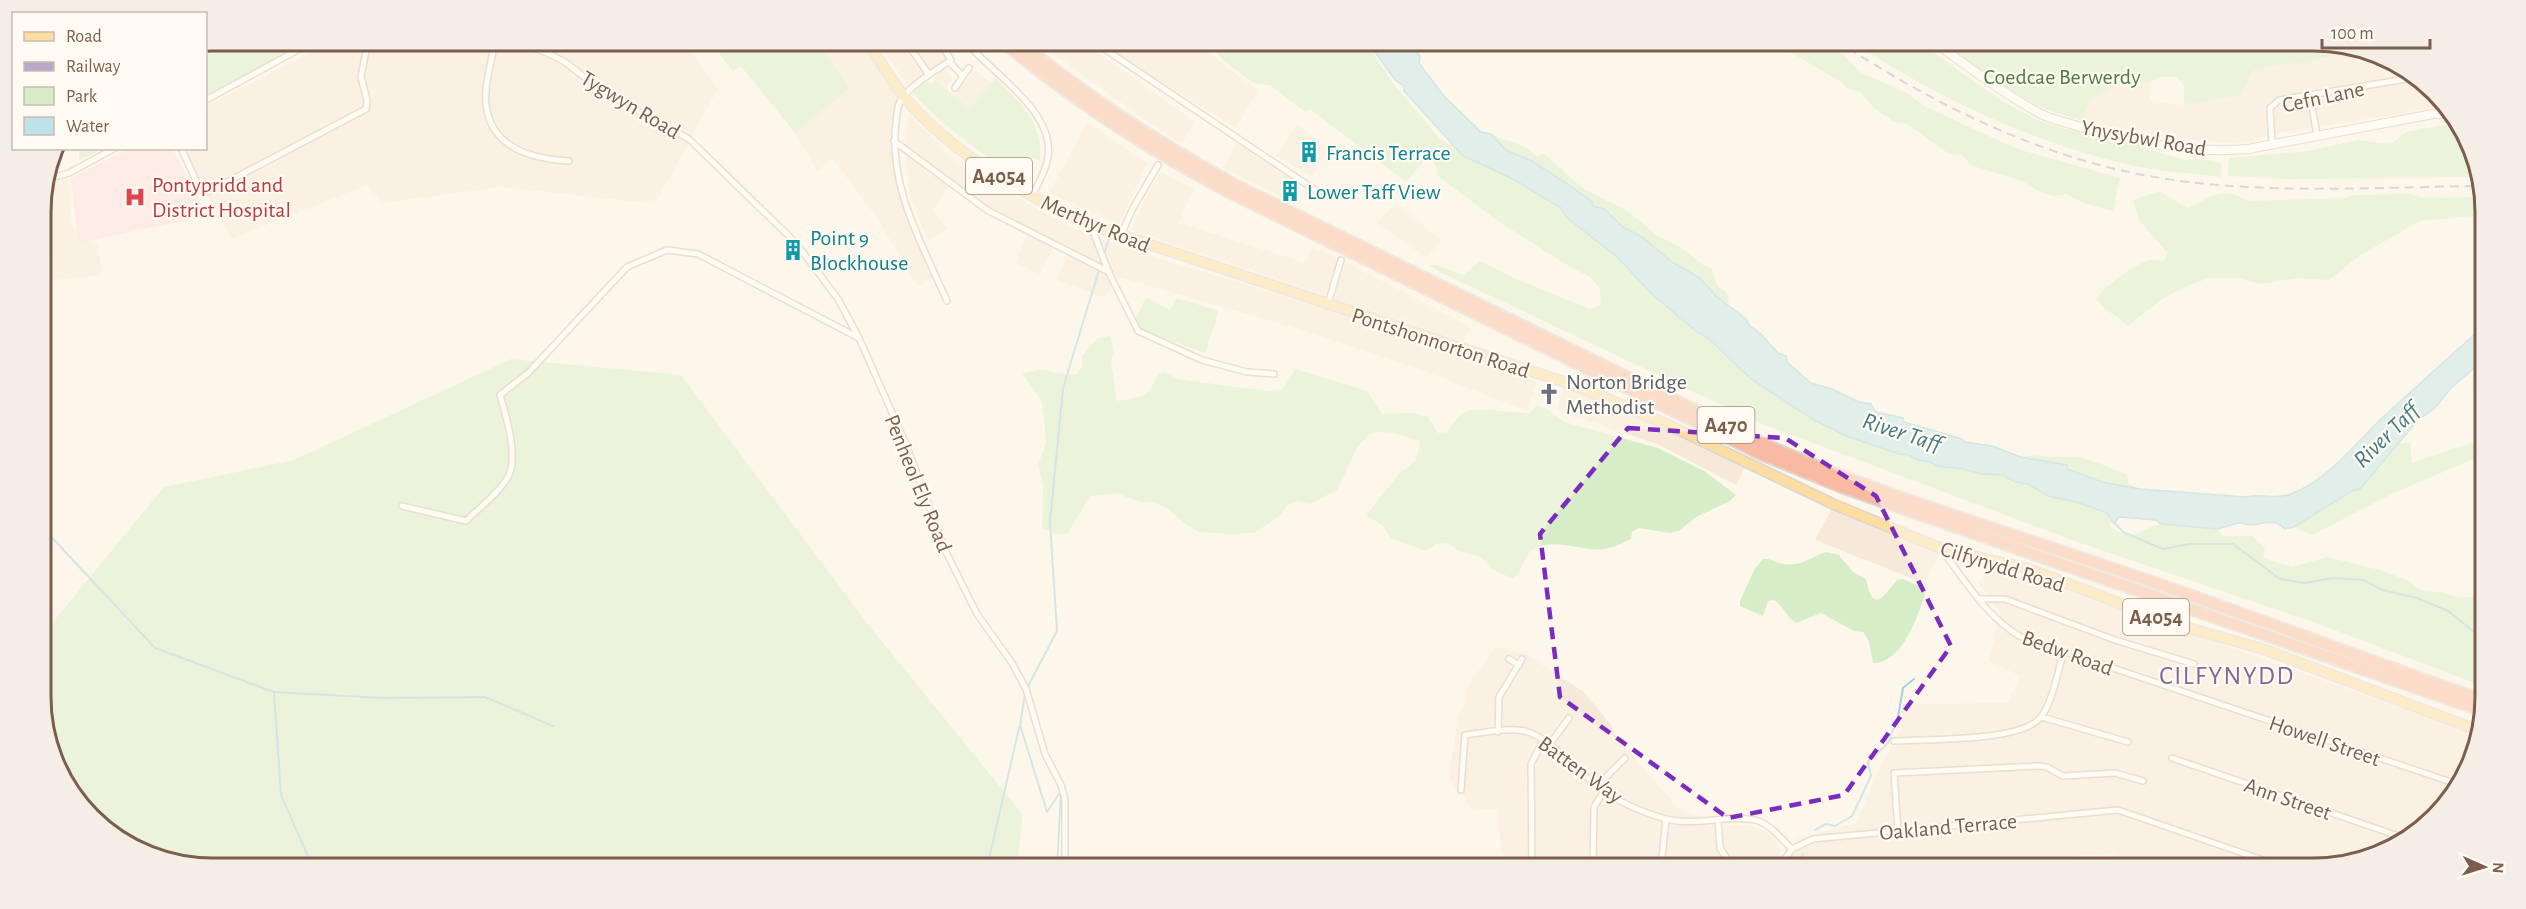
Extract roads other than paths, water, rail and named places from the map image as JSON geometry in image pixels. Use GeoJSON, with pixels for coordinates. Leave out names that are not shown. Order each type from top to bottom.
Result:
{"type":"FeatureCollection","features":[{"type":"Feature","properties":{"kind":"highway","name":"A470"},"geometry":{"type":"LineString","coordinates":[[1015,51],[1090,108],[1166,158],[1761,454],[1844,488],[2475,708]]}},
{"type":"Feature","properties":{"kind":"highway","name":"A470"},"geometry":{"type":"LineString","coordinates":[[1030,51],[1060,76],[1169,149],[1235,185],[1766,445],[1812,465],[1953,516],[2109,567],[2475,697]]}},
{"type":"Feature","properties":{"kind":"main road","name":"Merthyr Road"},"geometry":{"type":"LineString","coordinates":[[873,51],[904,96],[933,126],[970,156],[1032,196],[1091,225],[1174,254]]}},
{"type":"Feature","properties":{"kind":"main road","name":"Ynysybwl Road"},"geometry":{"type":"LineString","coordinates":[[1947,51],[2044,116],[2102,133],[2188,149],[2224,151],[2442,114]]}},
{"type":"Feature","properties":{"kind":"main road","name":"Pontshonnorton Road"},"geometry":{"type":"LineString","coordinates":[[1174,254],[1592,392],[1669,425],[1833,504]]}},
{"type":"Feature","properties":{"kind":"main road","name":"Cilfynydd Road"},"geometry":{"type":"LineString","coordinates":[[1833,504],[1940,548],[2029,569],[2178,625],[2263,649],[2472,728]]}},
{"type":"Feature","properties":{"kind":"street"},"geometry":{"type":"LineString","coordinates":[[207,99],[296,51]]}},
{"type":"Feature","properties":{"kind":"street"},"geometry":{"type":"LineString","coordinates":[[182,150],[199,187],[208,192],[366,109],[367,100],[361,76],[366,51]]}},
{"type":"Feature","properties":{"kind":"street"},"geometry":{"type":"LineString","coordinates":[[494,51],[486,109],[492,124],[501,137],[521,152],[545,159],[569,161]]}},
{"type":"Feature","properties":{"kind":"street","name":"Tygwyn Road"},"geometry":{"type":"LineString","coordinates":[[542,51],[565,62],[605,93],[689,140]]}},
{"type":"Feature","properties":{"kind":"street"},"geometry":{"type":"LineString","coordinates":[[913,51],[929,75]]}},
{"type":"Feature","properties":{"kind":"street"},"geometry":{"type":"LineString","coordinates":[[944,51],[963,76]]}},
{"type":"Feature","properties":{"kind":"street"},"geometry":{"type":"LineString","coordinates":[[976,51],[1006,80],[1034,112],[1048,142],[1048,156],[1032,196]]}},
{"type":"Feature","properties":{"kind":"street"},"geometry":{"type":"LineString","coordinates":[[1108,51],[1321,194]]}},
{"type":"Feature","properties":{"kind":"street"},"geometry":{"type":"LineString","coordinates":[[947,301],[903,199],[898,181],[894,141],[898,105],[904,96],[950,61]]}},
{"type":"Feature","properties":{"kind":"street"},"geometry":{"type":"LineString","coordinates":[[955,87],[969,68]]}},
{"type":"Feature","properties":{"kind":"street","name":"Cefn Lane"},"geometry":{"type":"LineString","coordinates":[[2271,144],[2270,108],[2279,100],[2405,79]]}},
{"type":"Feature","properties":{"kind":"street"},"geometry":{"type":"LineString","coordinates":[[2310,96],[2317,135]]}},
{"type":"Feature","properties":{"kind":"street","name":"Penheol Ely Road"},"geometry":{"type":"LineString","coordinates":[[689,140],[796,243],[838,299],[859,338],[905,442],[947,555],[977,614],[1012,663],[1026,689],[1045,754],[1061,785],[1065,799],[1065,858]]}},
{"type":"Feature","properties":{"kind":"street"},"geometry":{"type":"LineString","coordinates":[[894,141],[987,210],[1109,273]]}},
{"type":"Feature","properties":{"kind":"street"},"geometry":{"type":"LineString","coordinates":[[55,177],[67,174],[111,150]]}},
{"type":"Feature","properties":{"kind":"street"},"geometry":{"type":"LineString","coordinates":[[1120,236],[1158,165]]}},
{"type":"Feature","properties":{"kind":"street"},"geometry":{"type":"LineString","coordinates":[[1091,225],[1109,273],[1138,331],[1202,360],[1247,372],[1274,374]]}},
{"type":"Feature","properties":{"kind":"street"},"geometry":{"type":"LineString","coordinates":[[402,506],[466,521],[506,480],[511,470],[510,430],[500,395],[528,373],[627,267],[667,250],[698,254],[859,338]]}},
{"type":"Feature","properties":{"kind":"street"},"geometry":{"type":"LineString","coordinates":[[1328,304],[1341,260]]}},
{"type":"Feature","properties":{"kind":"street","name":"Bedw Road"},"geometry":{"type":"LineString","coordinates":[[1940,548],[1979,599],[2008,629],[2064,652],[2196,696]]}},
{"type":"Feature","properties":{"kind":"street"},"geometry":{"type":"LineString","coordinates":[[1979,599],[2005,599],[2124,643],[2194,664]]}},
{"type":"Feature","properties":{"kind":"street"},"geometry":{"type":"LineString","coordinates":[[1894,741],[1989,736],[2017,732],[2035,724],[2042,717],[2064,652]]}},
{"type":"Feature","properties":{"kind":"street"},"geometry":{"type":"LineString","coordinates":[[1498,732],[1499,697],[1522,659]]}},
{"type":"Feature","properties":{"kind":"street"},"geometry":{"type":"LineString","coordinates":[[1509,660],[1519,665]]}},
{"type":"Feature","properties":{"kind":"street","name":"Howell Street"},"geometry":{"type":"LineString","coordinates":[[2196,696],[2450,782]]}},
{"type":"Feature","properties":{"kind":"street"},"geometry":{"type":"LineString","coordinates":[[2042,717],[2128,742]]}},
{"type":"Feature","properties":{"kind":"street"},"geometry":{"type":"LineString","coordinates":[[1550,745],[1569,718]]}},
{"type":"Feature","properties":{"kind":"street","name":"Batten Way"},"geometry":{"type":"LineString","coordinates":[[1461,790],[1465,735],[1524,731],[1550,745],[1597,786],[1619,800],[1666,819],[1683,822],[1741,819],[1760,822],[1769,827],[1792,849]]}},
{"type":"Feature","properties":{"kind":"street"},"geometry":{"type":"LineString","coordinates":[[1532,858],[1532,764],[1543,741]]}},
{"type":"Feature","properties":{"kind":"street"},"geometry":{"type":"LineString","coordinates":[[1597,786],[1625,758]]}},
{"type":"Feature","properties":{"kind":"street","name":"Ann Street"},"geometry":{"type":"LineString","coordinates":[[2172,758],[2396,835]]}},
{"type":"Feature","properties":{"kind":"street"},"geometry":{"type":"LineString","coordinates":[[1898,831],[1894,773],[2038,766],[2047,767],[2063,776],[2115,773],[2143,781]]}},
{"type":"Feature","properties":{"kind":"street"},"geometry":{"type":"LineString","coordinates":[[1593,858],[1594,807],[1604,791]]}},
{"type":"Feature","properties":{"kind":"street","name":"Oakland Terrace"},"geometry":{"type":"LineString","coordinates":[[1792,849],[1813,839],[2118,810],[2130,812],[2258,858]]}},
{"type":"Feature","properties":{"kind":"street"},"geometry":{"type":"LineString","coordinates":[[1662,858],[1666,819]]}},
{"type":"Feature","properties":{"kind":"street"},"geometry":{"type":"LineString","coordinates":[[1718,821],[1720,848],[1727,858]]}},
{"type":"Feature","properties":{"kind":"street"},"geometry":{"type":"LineString","coordinates":[[1785,858],[1792,849]]}},
{"type":"Feature","properties":{"kind":"water","name":"River Taff"},"geometry":{"type":"Polygon","coordinates":[[[1374,51],[1416,51],[1420,56],[1419,63],[1443,95],[1481,132],[1491,134],[1506,150],[1532,161],[1569,185],[1592,202],[1593,206],[1604,209],[1623,227],[1642,237],[1672,262],[1700,278],[1716,296],[1746,319],[1749,325],[1761,334],[1778,353],[1786,356],[1788,363],[1811,383],[1832,389],[1859,402],[1871,404],[1876,412],[1903,418],[1904,422],[1962,439],[1965,442],[1992,446],[2021,457],[2067,465],[2067,469],[2102,482],[2140,489],[2246,497],[2286,496],[2305,488],[2329,470],[2382,418],[2475,334],[2475,368],[2451,388],[2435,408],[2418,420],[2360,489],[2352,491],[2294,527],[2285,529],[2277,523],[2268,522],[2253,525],[2238,523],[2218,529],[2161,524],[2156,520],[2119,517],[2114,524],[2107,513],[2076,502],[2048,496],[2028,484],[2015,482],[2003,475],[1982,474],[1936,466],[1909,455],[1899,454],[1849,437],[1814,420],[1751,379],[1708,338],[1697,332],[1653,295],[1616,256],[1566,217],[1561,208],[1511,178],[1463,156],[1404,91],[1404,86],[1395,80],[1374,51]]]}},
{"type":"Feature","properties":{"kind":"waterway"},"geometry":{"type":"LineString","coordinates":[[1104,255],[1109,237]]}},
{"type":"Feature","properties":{"kind":"waterway"},"geometry":{"type":"LineString","coordinates":[[1027,688],[1057,631],[1050,522],[1063,388],[1102,260]]}},
{"type":"Feature","properties":{"kind":"waterway"},"geometry":{"type":"LineString","coordinates":[[2114,522],[2123,532],[2163,549],[2189,544],[2233,544],[2280,579],[2305,583],[2333,578],[2363,580],[2383,590],[2417,598],[2448,611],[2475,633]]}},
{"type":"Feature","properties":{"kind":"waterway"},"geometry":{"type":"LineString","coordinates":[[51,537],[155,648],[274,692],[382,698],[485,697],[553,726]]}},
{"type":"Feature","properties":{"kind":"waterway"},"geometry":{"type":"LineString","coordinates":[[1815,830],[1826,824],[1835,826],[1852,816],[1871,776],[1868,762],[1888,743],[1898,717],[1903,688],[1914,679]]}},
{"type":"Feature","properties":{"kind":"waterway"},"geometry":{"type":"LineString","coordinates":[[274,692],[281,795],[309,858]]}},
{"type":"Feature","properties":{"kind":"waterway"},"geometry":{"type":"LineString","coordinates":[[1025,694],[1020,725],[1047,812],[1061,791],[1058,858]]}},
{"type":"Feature","properties":{"kind":"waterway"},"geometry":{"type":"LineString","coordinates":[[989,858],[1019,728]]}},
{"type":"Feature","properties":{"kind":"waterway"},"geometry":{"type":"LineString","coordinates":[[1801,858],[1803,854]]}},
{"type":"Feature","properties":{"kind":"railway"},"geometry":{"type":"LineString","coordinates":[[1853,51],[1912,86],[1991,126],[2074,158],[2117,169],[2160,178],[2239,187],[2321,189],[2473,186]]}},
{"type":"Feature","properties":{"kind":"place","name":"Francis Terrace"},"geometry":{"type":"Point","coordinates":[1309,152]}},
{"type":"Feature","properties":{"kind":"place","name":"Lower Taff View"},"geometry":{"type":"Point","coordinates":[1290,191]}},
{"type":"Feature","properties":{"kind":"place","name":"Pontypridd and District Hospital"},"geometry":{"type":"Point","coordinates":[135,197]}},
{"type":"Feature","properties":{"kind":"place","name":"Point 9 Blockhouse"},"geometry":{"type":"Point","coordinates":[793,250]}},
{"type":"Feature","properties":{"kind":"place","name":"Norton Bridge Methodist"},"geometry":{"type":"Point","coordinates":[1549,394]}},
{"type":"Feature","properties":{"kind":"district","name":"CILFYNYDD"},"geometry":{"type":"Point","coordinates":[2227,675]}},
{"type":"Feature","properties":{"kind":"park label","name":"Coedcae Berwerdy"},"geometry":{"type":"Point","coordinates":[2062,76]}}]}
